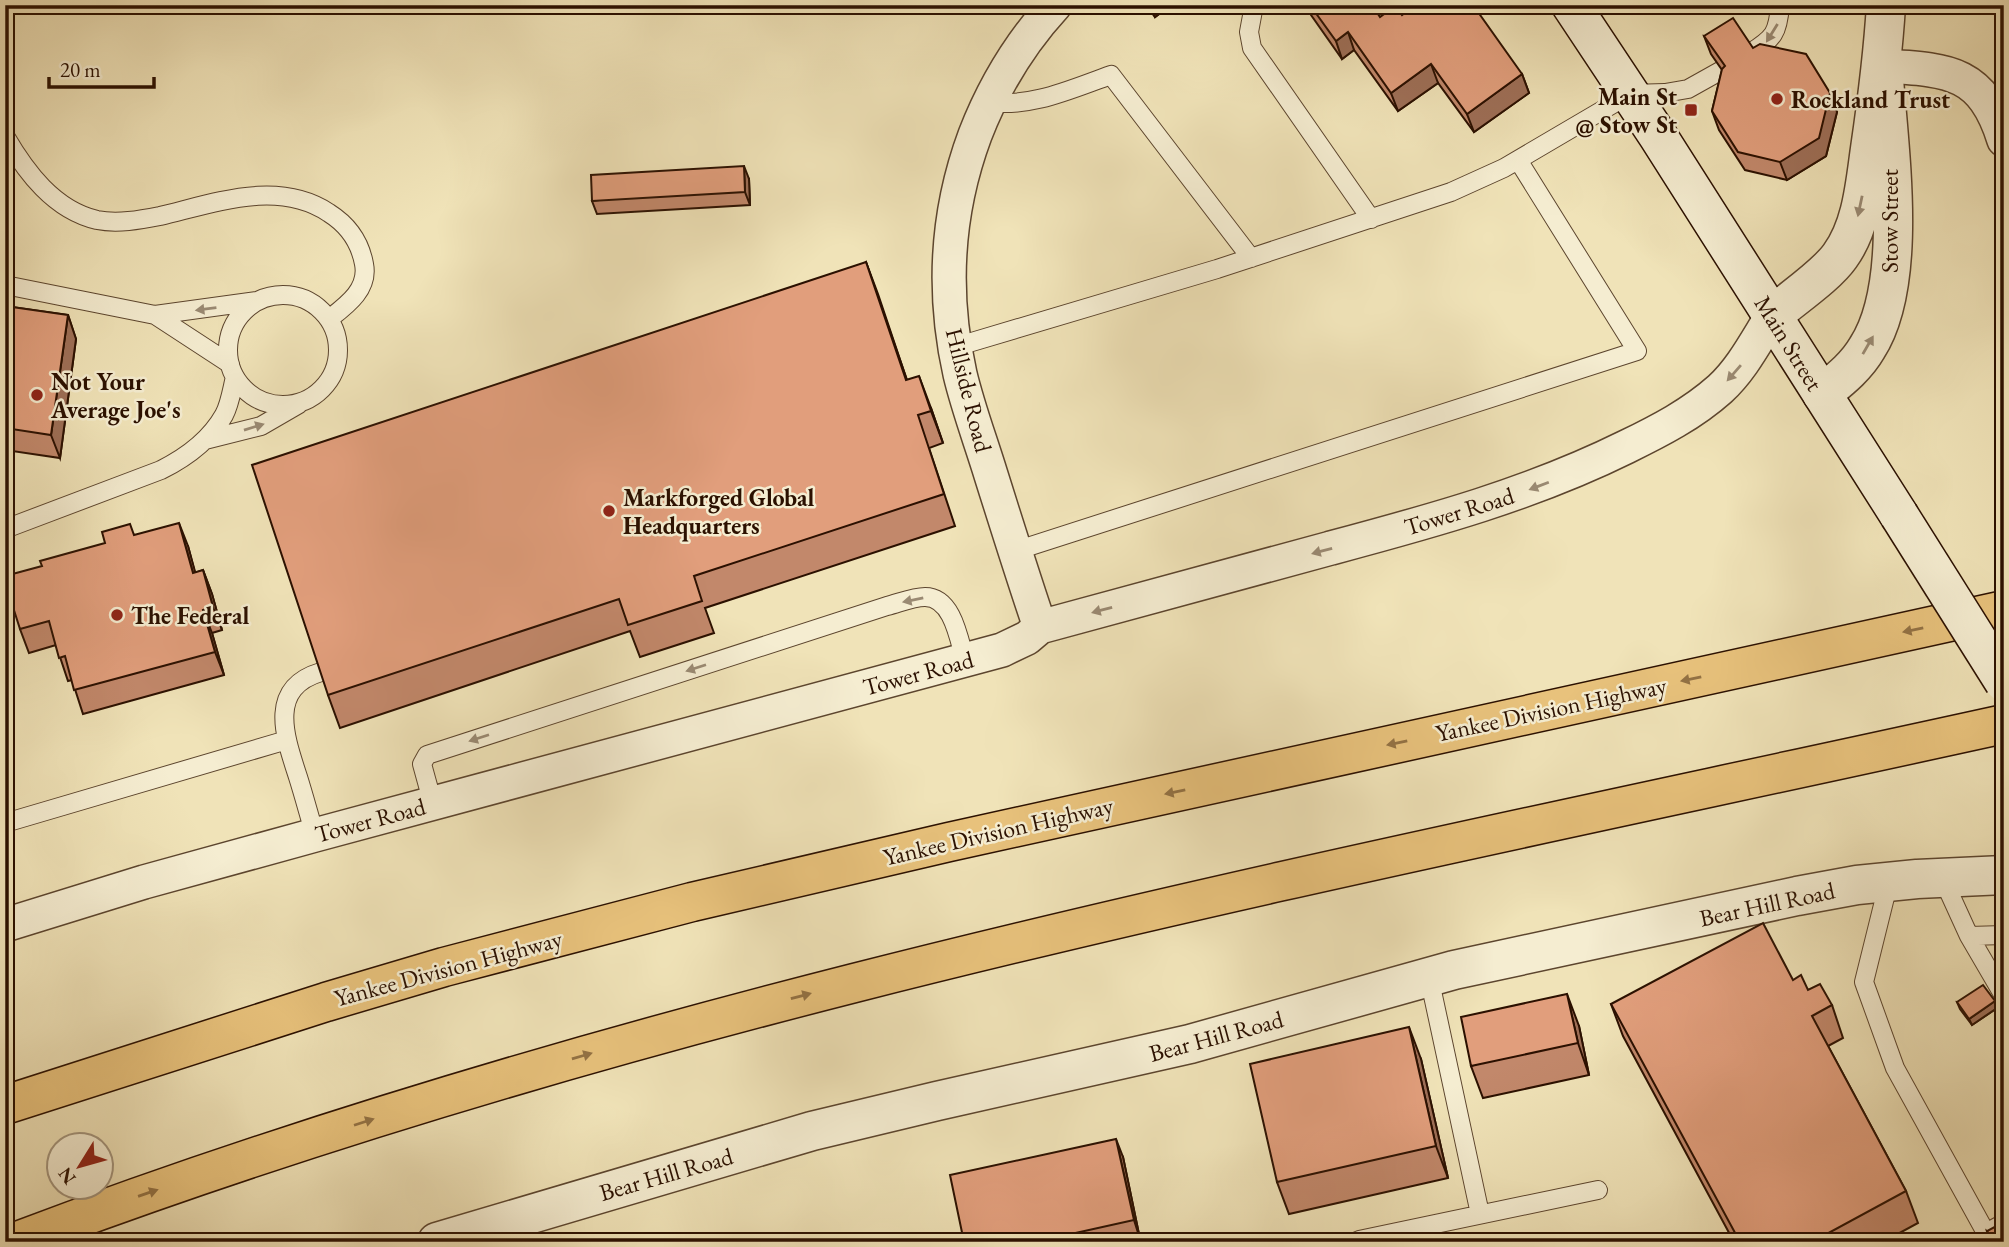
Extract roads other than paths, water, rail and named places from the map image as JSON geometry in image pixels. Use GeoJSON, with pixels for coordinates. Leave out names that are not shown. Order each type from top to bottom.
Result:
{"type":"FeatureCollection","features":[{"type":"Feature","properties":{"kind":"highway","name":"Yankee Division Highway"},"geometry":{"type":"LineString","coordinates":[[5,1105],[339,998],[444,967],[692,902],[948,842],[2004,610]]}},
{"type":"Feature","properties":{"kind":"highway"},"geometry":{"type":"LineString","coordinates":[[15,1242],[130,1199],[467,1090],[618,1045],[851,982],[1108,921],[2004,724]]}},
{"type":"Feature","properties":{"kind":"street","name":"Hillside Road"},"geometry":{"type":"LineString","coordinates":[[1040,627],[968,404],[955,347],[948,294],[951,223],[963,171],[989,102],[1012,59],[1026,38],[1055,5]]}},
{"type":"Feature","properties":{"kind":"street","name":"Main Street"},"geometry":{"type":"LineString","coordinates":[[1571,5],[2004,682]]}},
{"type":"Feature","properties":{"kind":"street","name":"Stow Street"},"geometry":{"type":"LineString","coordinates":[[1772,316],[1834,264],[1850,241],[1857,222],[1883,66],[1886,5]]}},
{"type":"Feature","properties":{"kind":"street","name":"Stow Street"},"geometry":{"type":"LineString","coordinates":[[1822,394],[1841,379],[1868,347],[1878,328],[1889,282],[1893,218],[1883,66]]}},
{"type":"Feature","properties":{"kind":"street"},"geometry":{"type":"LineString","coordinates":[[1883,66],[1934,70],[1965,79],[1987,102],[2004,140]]}},
{"type":"Feature","properties":{"kind":"street","name":"Tower Road"},"geometry":{"type":"LineString","coordinates":[[5,925],[144,882],[965,660],[1017,644],[1040,627],[1441,519],[1562,477],[1672,423],[1721,388],[1742,364],[1772,316]]}},
{"type":"Feature","properties":{"kind":"street","name":"Bear Hill Road"},"geometry":{"type":"LineString","coordinates":[[437,1242],[812,1132],[1190,1044],[1429,977],[1797,896],[1889,881],[2004,875]]}},
{"type":"Feature","properties":{"kind":"lane"},"geometry":{"type":"LineString","coordinates":[[1254,5],[1248,32],[1252,48],[1371,219]]}},
{"type":"Feature","properties":{"kind":"lane"},"geometry":{"type":"LineString","coordinates":[[1750,53],[1772,38],[1778,24],[1780,5]]}},
{"type":"Feature","properties":{"kind":"lane"},"geometry":{"type":"LineString","coordinates":[[955,347],[1251,258],[1451,192],[1489,176],[1630,94],[1688,89],[1722,70]]}},
{"type":"Feature","properties":{"kind":"lane"},"geometry":{"type":"LineString","coordinates":[[989,102],[1031,102],[1111,75],[1251,258]]}},
{"type":"Feature","properties":{"kind":"lane"},"geometry":{"type":"LineString","coordinates":[[5,136],[32,176],[50,196],[74,211],[98,220],[126,222],[146,219],[252,196],[301,198],[320,206],[338,218],[353,233],[365,267],[363,282],[356,295],[329,319]]}},
{"type":"Feature","properties":{"kind":"lane"},"geometry":{"type":"LineString","coordinates":[[1016,551],[1637,351],[1518,160]]}},
{"type":"Feature","properties":{"kind":"lane"},"geometry":{"type":"LineString","coordinates":[[5,285],[155,315],[257,301]]}},
{"type":"Feature","properties":{"kind":"lane"},"geometry":{"type":"LineString","coordinates":[[5,529],[161,470],[184,457],[205,440],[226,413],[232,371],[228,349],[230,334],[245,309],[270,296],[297,296],[320,309],[329,319],[338,341],[337,365],[322,389],[261,426],[205,440]]}},
{"type":"Feature","properties":{"kind":"lane"},"geometry":{"type":"LineString","coordinates":[[155,315],[232,371],[251,395],[262,401],[286,405],[299,403]]}},
{"type":"Feature","properties":{"kind":"lane"},"geometry":{"type":"LineString","coordinates":[[433,804],[422,764],[423,760],[434,752],[899,603],[924,597],[941,603],[952,620],[965,660]]}},
{"type":"Feature","properties":{"kind":"lane"},"geometry":{"type":"LineString","coordinates":[[315,835],[287,740],[284,717],[289,695],[301,680],[321,672]]}},
{"type":"Feature","properties":{"kind":"lane"},"geometry":{"type":"LineString","coordinates":[[5,823],[287,740]]}},
{"type":"Feature","properties":{"kind":"lane"},"geometry":{"type":"LineString","coordinates":[[1943,878],[1969,936],[2004,996]]}},
{"type":"Feature","properties":{"kind":"lane"},"geometry":{"type":"LineString","coordinates":[[1889,881],[1864,982],[1895,1068],[1978,1237],[2004,1223]]}},
{"type":"Feature","properties":{"kind":"lane"},"geometry":{"type":"LineString","coordinates":[[1969,936],[2004,935]]}},
{"type":"Feature","properties":{"kind":"lane"},"geometry":{"type":"LineString","coordinates":[[1429,977],[1480,1214]]}},
{"type":"Feature","properties":{"kind":"lane"},"geometry":{"type":"LineString","coordinates":[[1359,1240],[1598,1190]]}},
{"type":"Feature","properties":{"kind":"place","name":"Rockland Trust"},"geometry":{"type":"Point","coordinates":[1777,99]}},
{"type":"Feature","properties":{"kind":"place","name":"Main St @ Stow St"},"geometry":{"type":"Point","coordinates":[1691,110]}},
{"type":"Feature","properties":{"kind":"place","name":"Not Your Average Joe's"},"geometry":{"type":"Point","coordinates":[37,395]}},
{"type":"Feature","properties":{"kind":"place","name":"Markforged Global Headquarters"},"geometry":{"type":"Point","coordinates":[609,511]}},
{"type":"Feature","properties":{"kind":"place","name":"The Federal"},"geometry":{"type":"Point","coordinates":[117,615]}}]}
